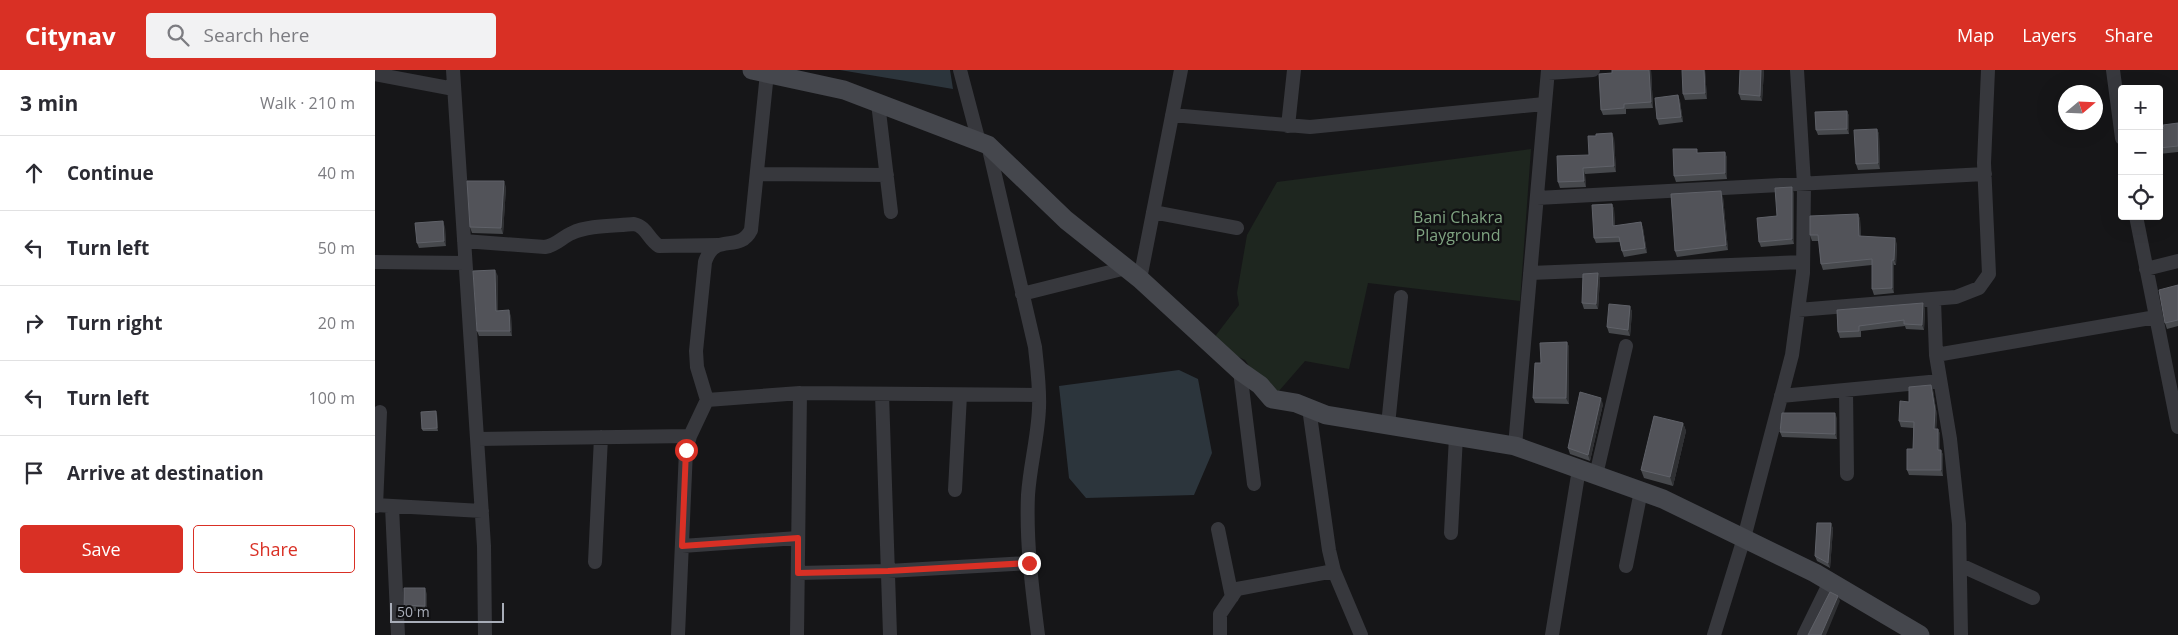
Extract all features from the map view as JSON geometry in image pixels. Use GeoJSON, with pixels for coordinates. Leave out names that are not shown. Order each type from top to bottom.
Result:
{"type":"FeatureCollection","features":[{"type":"Feature","properties":{"kind":"street"},"geometry":{"type":"LineString","coordinates":[[453,70],[486,576],[485,635]]}},
{"type":"Feature","properties":{"kind":"street"},"geometry":{"type":"LineString","coordinates":[[960,70],[983,143],[1035,347],[1039,408],[1028,492],[1029,563],[1038,635]]}},
{"type":"Feature","properties":{"kind":"street"},"geometry":{"type":"LineString","coordinates":[[1133,273],[1153,212],[1179,76],[1167,70]]}},
{"type":"Feature","properties":{"kind":"street"},"geometry":{"type":"LineString","coordinates":[[1287,126],[1294,70]]}},
{"type":"Feature","properties":{"kind":"street"},"geometry":{"type":"LineString","coordinates":[[1515,446],[1548,71],[1593,70]]}},
{"type":"Feature","properties":{"kind":"street"},"geometry":{"type":"LineString","coordinates":[[1713,635],[1744,538],[1792,355],[1803,262],[1804,184],[1797,70]]}},
{"type":"Feature","properties":{"kind":"street"},"geometry":{"type":"LineString","coordinates":[[1798,310],[1934,300],[1957,297],[1979,288],[1989,274],[1985,174],[1988,70]]}},
{"type":"Feature","properties":{"kind":"street"},"geometry":{"type":"LineString","coordinates":[[2113,70],[2121,130]]}},
{"type":"Feature","properties":{"kind":"street"},"geometry":{"type":"LineString","coordinates":[[464,240],[545,247],[554,246],[572,232],[634,224],[641,225],[651,241],[659,246],[719,245],[738,242],[747,237],[751,230],[757,174],[760,72],[844,90],[983,143],[1066,220],[1133,273],[1239,371],[1260,385],[1272,399],[1296,403],[1326,415],[1515,446],[1663,499],[1830,582],[1920,635]]}},
{"type":"Feature","properties":{"kind":"street"},"geometry":{"type":"LineString","coordinates":[[375,74],[454,88]]}},
{"type":"Feature","properties":{"kind":"street"},"geometry":{"type":"LineString","coordinates":[[878,103],[891,212]]}},
{"type":"Feature","properties":{"kind":"street"},"geometry":{"type":"LineString","coordinates":[[1172,115],[1310,127],[1544,104]]}},
{"type":"Feature","properties":{"kind":"street"},"geometry":{"type":"LineString","coordinates":[[757,174],[887,175]]}},
{"type":"Feature","properties":{"kind":"street"},"geometry":{"type":"LineString","coordinates":[[1537,198],[1985,174]]}},
{"type":"Feature","properties":{"kind":"street"},"geometry":{"type":"LineString","coordinates":[[1153,212],[1237,228]]}},
{"type":"Feature","properties":{"kind":"street"},"geometry":{"type":"LineString","coordinates":[[2137,220],[2178,427]]}},
{"type":"Feature","properties":{"kind":"street"},"geometry":{"type":"LineString","coordinates":[[678,635],[686,450],[690,436],[707,400],[699,372],[696,351],[705,262],[709,251],[719,245]]}},
{"type":"Feature","properties":{"kind":"street"},"geometry":{"type":"LineString","coordinates":[[2146,269],[2178,261]]}},
{"type":"Feature","properties":{"kind":"street"},"geometry":{"type":"LineString","coordinates":[[375,262],[465,263]]}},
{"type":"Feature","properties":{"kind":"street"},"geometry":{"type":"LineString","coordinates":[[1530,273],[1803,262]]}},
{"type":"Feature","properties":{"kind":"street"},"geometry":{"type":"LineString","coordinates":[[1022,294],[1133,273]]}},
{"type":"Feature","properties":{"kind":"street"},"geometry":{"type":"LineString","coordinates":[[1387,425],[1401,297]]}},
{"type":"Feature","properties":{"kind":"street"},"geometry":{"type":"LineString","coordinates":[[1934,300],[1936,356],[1950,438],[1959,524],[1961,635]]}},
{"type":"Feature","properties":{"kind":"street"},"geometry":{"type":"LineString","coordinates":[[1936,356],[2156,317]]}},
{"type":"Feature","properties":{"kind":"street"},"geometry":{"type":"LineString","coordinates":[[1553,635],[1587,472],[1626,346]]}},
{"type":"Feature","properties":{"kind":"street"},"geometry":{"type":"LineString","coordinates":[[1239,371],[1254,484]]}},
{"type":"Feature","properties":{"kind":"street"},"geometry":{"type":"LineString","coordinates":[[1781,396],[1940,381]]}},
{"type":"Feature","properties":{"kind":"street"},"geometry":{"type":"LineString","coordinates":[[1846,390],[1847,474]]}},
{"type":"Feature","properties":{"kind":"street"},"geometry":{"type":"LineString","coordinates":[[707,400],[800,393],[1039,395]]}},
{"type":"Feature","properties":{"kind":"street"},"geometry":{"type":"LineString","coordinates":[[797,635],[800,393]]}},
{"type":"Feature","properties":{"kind":"street"},"geometry":{"type":"LineString","coordinates":[[883,394],[890,635]]}},
{"type":"Feature","properties":{"kind":"street"},"geometry":{"type":"LineString","coordinates":[[955,490],[960,395]]}},
{"type":"Feature","properties":{"kind":"street"},"geometry":{"type":"LineString","coordinates":[[1309,408],[1324,527],[1335,571],[1361,635]]}},
{"type":"Feature","properties":{"kind":"street"},"geometry":{"type":"LineString","coordinates":[[380,412],[375,506],[482,511]]}},
{"type":"Feature","properties":{"kind":"street"},"geometry":{"type":"LineString","coordinates":[[478,439],[690,436]]}},
{"type":"Feature","properties":{"kind":"street"},"geometry":{"type":"LineString","coordinates":[[1451,533],[1456,436]]}},
{"type":"Feature","properties":{"kind":"street"},"geometry":{"type":"LineString","coordinates":[[595,562],[601,437]]}},
{"type":"Feature","properties":{"kind":"street"},"geometry":{"type":"LineString","coordinates":[[1626,566],[1641,492]]}},
{"type":"Feature","properties":{"kind":"street"},"geometry":{"type":"LineString","coordinates":[[392,506],[397,635]]}},
{"type":"Feature","properties":{"kind":"street"},"geometry":{"type":"LineString","coordinates":[[1218,530],[1232,597]]}},
{"type":"Feature","properties":{"kind":"street"},"geometry":{"type":"LineString","coordinates":[[682,546],[798,538]]}},
{"type":"Feature","properties":{"kind":"street"},"geometry":{"type":"LineString","coordinates":[[798,573],[888,571],[1029,563]]}},
{"type":"Feature","properties":{"kind":"street"},"geometry":{"type":"LineString","coordinates":[[1960,565],[2033,598]]}},
{"type":"Feature","properties":{"kind":"street"},"geometry":{"type":"LineString","coordinates":[[1220,635],[1220,614],[1237,589],[1335,571]]}},
{"type":"Feature","properties":{"kind":"street"},"geometry":{"type":"LineString","coordinates":[[1804,635],[1830,582]]}},
{"type":"Feature","properties":{"kind":"green space","name":"Bani Chakra Playground"},"geometry":{"type":"Polygon","coordinates":[[[1531,149],[1520,301],[1368,283],[1349,369],[1305,361],[1272,399],[1245,360],[1210,343],[1239,305],[1237,293],[1247,235],[1277,182],[1531,149]]]}},
{"type":"Feature","properties":{"kind":"shaded area"},"geometry":{"type":"Polygon","coordinates":[[[840,70],[950,70],[953,89],[840,70]]]}},
{"type":"Feature","properties":{"kind":"shaded area"},"geometry":{"type":"Polygon","coordinates":[[[1179,370],[1198,379],[1212,453],[1194,495],[1086,498],[1069,478],[1059,386],[1179,370]]]}},
{"type":"Feature","properties":{"kind":"building"},"geometry":{"type":"Polygon","coordinates":[[[1612,70],[1649,70],[1651,102],[1624,104],[1624,108],[1601,110],[1599,74],[1612,73],[1612,70]]]}},
{"type":"Feature","properties":{"kind":"building"},"geometry":{"type":"Polygon","coordinates":[[[1682,70],[1704,70],[1705,93],[1683,94],[1682,70]]]}},
{"type":"Feature","properties":{"kind":"building"},"geometry":{"type":"Polygon","coordinates":[[[1740,70],[1761,70],[1760,96],[1739,94],[1740,70]]]}},
{"type":"Feature","properties":{"kind":"building"},"geometry":{"type":"Polygon","coordinates":[[[1678,95],[1681,117],[1657,119],[1655,98],[1678,95]]]}},
{"type":"Feature","properties":{"kind":"building"},"geometry":{"type":"Polygon","coordinates":[[[1847,111],[1847,129],[1816,130],[1815,112],[1847,111]]]}},
{"type":"Feature","properties":{"kind":"building"},"geometry":{"type":"Polygon","coordinates":[[[2178,123],[2178,146],[2163,148],[2163,125],[2178,123]]]}},
{"type":"Feature","properties":{"kind":"building"},"geometry":{"type":"Polygon","coordinates":[[[1877,129],[1878,163],[1856,164],[1854,130],[1877,129]]]}},
{"type":"Feature","properties":{"kind":"building"},"geometry":{"type":"Polygon","coordinates":[[[1612,133],[1614,166],[1583,168],[1584,181],[1558,182],[1557,156],[1589,155],[1588,136],[1612,133]]]}},
{"type":"Feature","properties":{"kind":"building"},"geometry":{"type":"Polygon","coordinates":[[[1673,149],[1697,149],[1697,153],[1725,152],[1725,173],[1674,176],[1673,149]]]}},
{"type":"Feature","properties":{"kind":"building"},"geometry":{"type":"Polygon","coordinates":[[[467,181],[504,181],[501,228],[470,227],[467,181]]]}},
{"type":"Feature","properties":{"kind":"building"},"geometry":{"type":"Polygon","coordinates":[[[1792,187],[1792,239],[1759,242],[1757,218],[1777,216],[1775,188],[1792,187]]]}},
{"type":"Feature","properties":{"kind":"building"},"geometry":{"type":"Polygon","coordinates":[[[1721,191],[1726,245],[1675,251],[1671,194],[1721,191]]]}},
{"type":"Feature","properties":{"kind":"building"},"geometry":{"type":"Polygon","coordinates":[[[1612,204],[1613,226],[1641,222],[1645,248],[1622,251],[1619,237],[1594,238],[1592,205],[1612,204]]]}},
{"type":"Feature","properties":{"kind":"building"},"geometry":{"type":"Polygon","coordinates":[[[1858,214],[1859,236],[1895,238],[1894,260],[1892,260],[1892,288],[1872,289],[1872,259],[1821,264],[1818,235],[1810,235],[1810,216],[1858,214]]]}},
{"type":"Feature","properties":{"kind":"building"},"geometry":{"type":"Polygon","coordinates":[[[443,221],[444,241],[417,243],[415,223],[443,221]]]}},
{"type":"Feature","properties":{"kind":"building"},"geometry":{"type":"Polygon","coordinates":[[[495,270],[496,311],[509,310],[510,331],[477,331],[473,271],[495,270]]]}},
{"type":"Feature","properties":{"kind":"building"},"geometry":{"type":"Polygon","coordinates":[[[1598,273],[1596,304],[1582,303],[1583,274],[1598,273]]]}},
{"type":"Feature","properties":{"kind":"building"},"geometry":{"type":"Polygon","coordinates":[[[2178,285],[2178,320],[2165,323],[2159,290],[2178,285]]]}},
{"type":"Feature","properties":{"kind":"building"},"geometry":{"type":"Polygon","coordinates":[[[1923,303],[1922,325],[1904,324],[1904,320],[1859,326],[1859,331],[1838,332],[1837,310],[1923,303]]]}},
{"type":"Feature","properties":{"kind":"building"},"geometry":{"type":"Polygon","coordinates":[[[1609,304],[1630,306],[1628,330],[1607,327],[1609,304]]]}},
{"type":"Feature","properties":{"kind":"building"},"geometry":{"type":"Polygon","coordinates":[[[1567,342],[1566,398],[1533,398],[1535,363],[1541,363],[1540,343],[1567,342]]]}},
{"type":"Feature","properties":{"kind":"building"},"geometry":{"type":"Polygon","coordinates":[[[1931,385],[1935,410],[1934,429],[1938,429],[1938,450],[1941,450],[1941,470],[1907,470],[1907,449],[1913,449],[1914,422],[1899,421],[1900,401],[1909,402],[1909,387],[1931,385]]]}},
{"type":"Feature","properties":{"kind":"building"},"geometry":{"type":"Polygon","coordinates":[[[1580,392],[1601,398],[1588,455],[1568,448],[1580,392]]]}},
{"type":"Feature","properties":{"kind":"building"},"geometry":{"type":"Polygon","coordinates":[[[436,411],[437,428],[422,429],[421,412],[436,411]]]}},
{"type":"Feature","properties":{"kind":"building"},"geometry":{"type":"Polygon","coordinates":[[[1782,413],[1835,413],[1835,434],[1780,432],[1782,413]]]}},
{"type":"Feature","properties":{"kind":"building"},"geometry":{"type":"Polygon","coordinates":[[[1654,416],[1683,423],[1670,477],[1641,470],[1654,416]]]}},
{"type":"Feature","properties":{"kind":"building"},"geometry":{"type":"Polygon","coordinates":[[[1817,523],[1831,523],[1828,563],[1815,556],[1817,523]]]}},
{"type":"Feature","properties":{"kind":"building"},"geometry":{"type":"Polygon","coordinates":[[[404,588],[425,588],[425,606],[404,605],[404,588]]]}},
{"type":"Feature","properties":{"kind":"building"},"geometry":{"type":"Polygon","coordinates":[[[1830,592],[1838,596],[1821,635],[1808,635],[1830,592]]]}},
{"type":"Feature","properties":{"kind":"route"},"geometry":{"type":"LineString","coordinates":[[686,450],[682,546],[798,538],[798,573],[888,571],[1029,563]]}}]}
